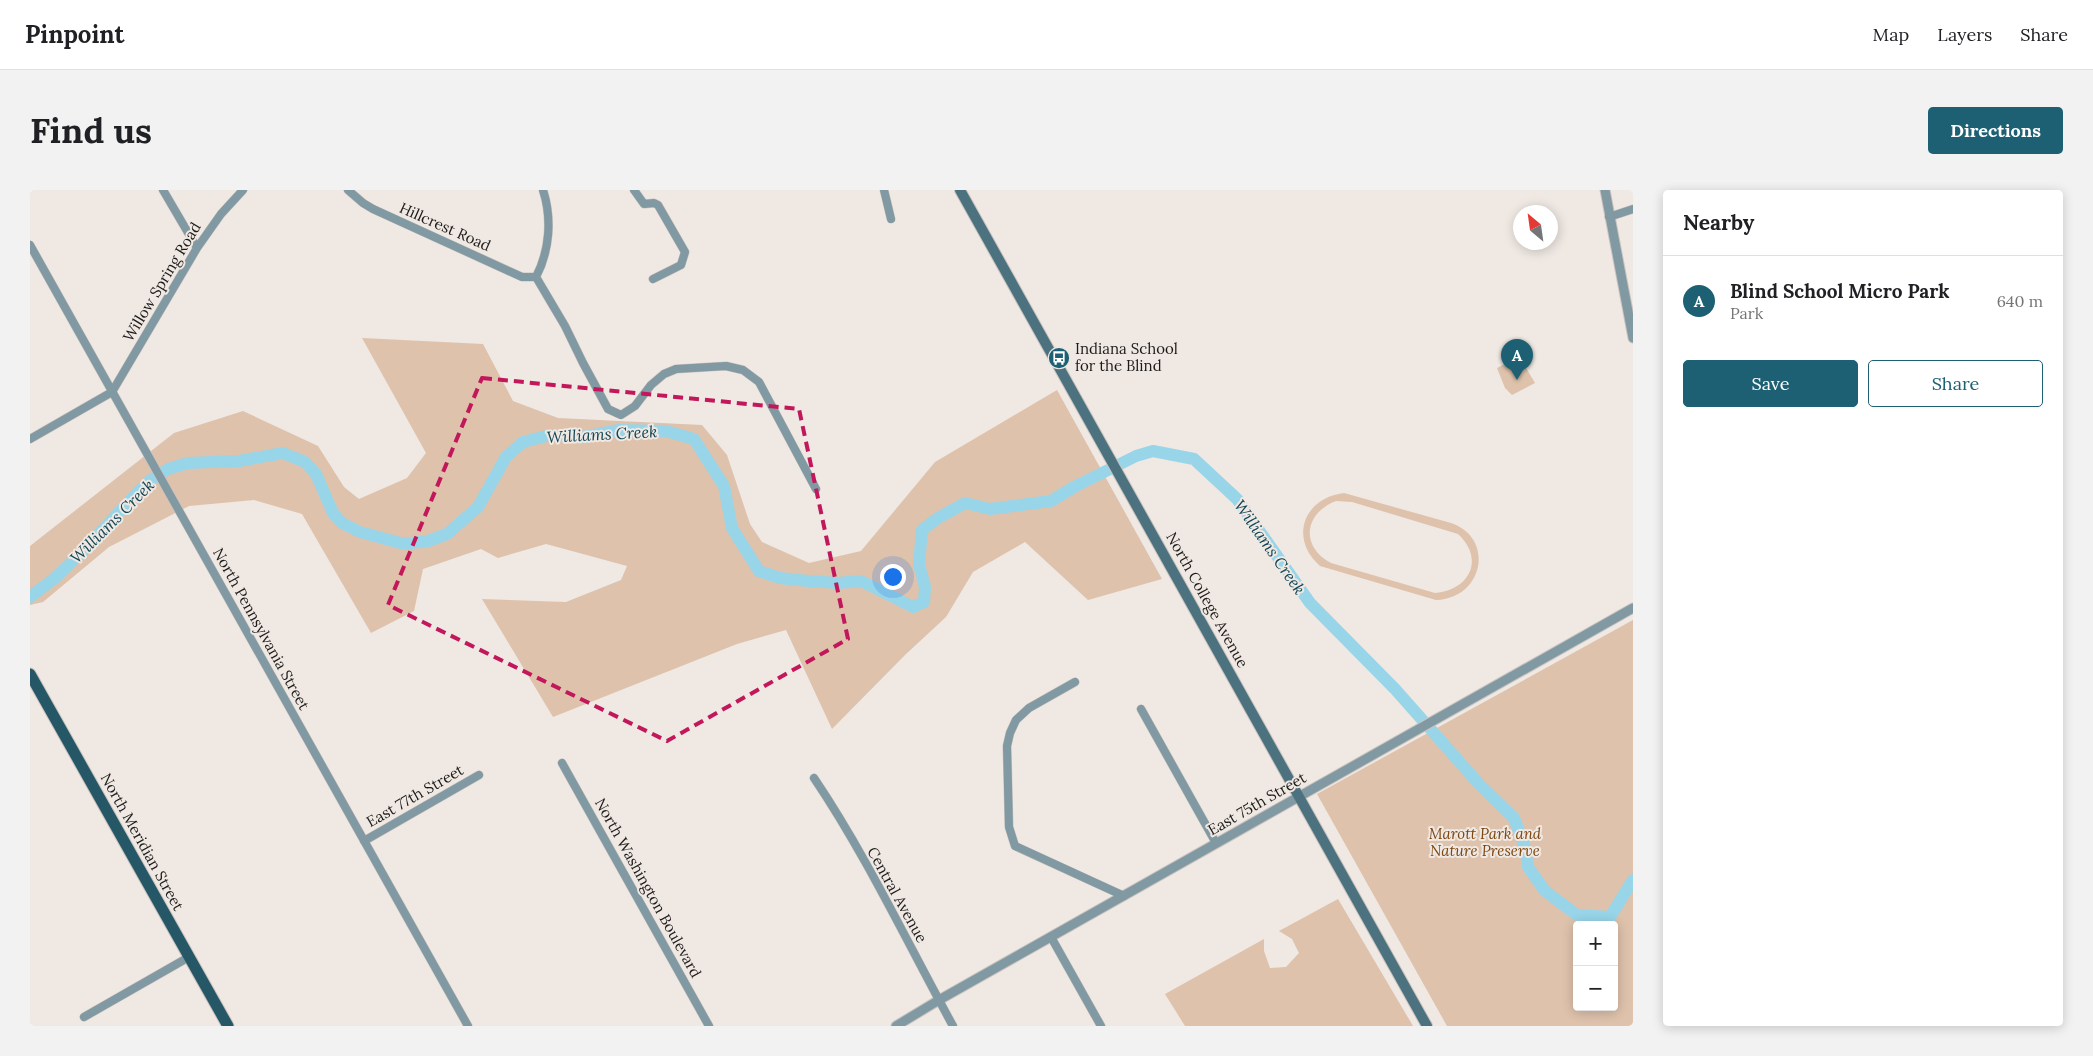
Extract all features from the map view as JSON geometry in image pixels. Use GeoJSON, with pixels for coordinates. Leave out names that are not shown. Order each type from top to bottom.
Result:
{"type":"FeatureCollection","features":[{"type":"Feature","properties":{"kind":"main road","name":"North College Avenue"},"geometry":{"type":"LineString","coordinates":[[960,190],[1427,1026]]}},
{"type":"Feature","properties":{"kind":"main road","name":"North Meridian Street"},"geometry":{"type":"LineString","coordinates":[[30,674],[228,1026]]}},
{"type":"Feature","properties":{"kind":"street"},"geometry":{"type":"LineString","coordinates":[[163,190],[197,248]]}},
{"type":"Feature","properties":{"kind":"street","name":"Willow Spring Road"},"geometry":{"type":"LineString","coordinates":[[112,392],[197,248],[222,214],[243,190]]}},
{"type":"Feature","properties":{"kind":"street","name":"Hillcrest Road"},"geometry":{"type":"LineString","coordinates":[[348,190],[362,203],[373,209],[522,277],[536,277]]}},
{"type":"Feature","properties":{"kind":"street"},"geometry":{"type":"LineString","coordinates":[[543,190],[548,213],[548,235],[543,260],[536,277],[565,326],[608,409],[622,415],[635,406],[658,379],[676,369],[726,366],[743,370],[759,382],[816,489]]}},
{"type":"Feature","properties":{"kind":"street"},"geometry":{"type":"LineString","coordinates":[[634,190],[644,204],[654,203],[658,205],[685,252],[681,265],[653,279]]}},
{"type":"Feature","properties":{"kind":"street"},"geometry":{"type":"LineString","coordinates":[[884,190],[891,218]]}},
{"type":"Feature","properties":{"kind":"street"},"geometry":{"type":"LineString","coordinates":[[1605,190],[1633,334]]}},
{"type":"Feature","properties":{"kind":"street"},"geometry":{"type":"LineString","coordinates":[[1610,218],[1633,209]]}},
{"type":"Feature","properties":{"kind":"street","name":"North Pennsylvania Street"},"geometry":{"type":"LineString","coordinates":[[30,245],[468,1026]]}},
{"type":"Feature","properties":{"kind":"street"},"geometry":{"type":"LineString","coordinates":[[30,439],[112,392]]}},
{"type":"Feature","properties":{"kind":"street","name":"East 75th Street"},"geometry":{"type":"LineString","coordinates":[[896,1026],[1298,795],[1633,608]]}},
{"type":"Feature","properties":{"kind":"street"},"geometry":{"type":"LineString","coordinates":[[1075,682],[1029,708],[1016,720],[1011,730],[1007,746],[1009,827],[1015,846],[1124,896]]}},
{"type":"Feature","properties":{"kind":"street"},"geometry":{"type":"LineString","coordinates":[[1141,709],[1216,843]]}},
{"type":"Feature","properties":{"kind":"street","name":"North Washington Boulevard"},"geometry":{"type":"LineString","coordinates":[[562,763],[709,1026]]}},
{"type":"Feature","properties":{"kind":"street","name":"East 77th Street"},"geometry":{"type":"LineString","coordinates":[[364,841],[479,775]]}},
{"type":"Feature","properties":{"kind":"street","name":"Central Avenue"},"geometry":{"type":"LineString","coordinates":[[814,778],[828,798],[953,1026]]}},
{"type":"Feature","properties":{"kind":"street"},"geometry":{"type":"LineString","coordinates":[[1051,936],[1101,1026]]}},
{"type":"Feature","properties":{"kind":"street"},"geometry":{"type":"LineString","coordinates":[[84,1018],[189,957]]}},
{"type":"Feature","properties":{"kind":"highlighted area"},"geometry":{"type":"Polygon","coordinates":[[[482,378],[799,409],[848,639],[667,741],[388,605],[482,378]]]}},
{"type":"Feature","properties":{"kind":"green space"},"geometry":{"type":"Polygon","coordinates":[[[362,338],[483,344],[513,401],[558,418],[702,425],[727,455],[750,524],[762,542],[809,563],[861,551],[935,462],[1057,390],[1162,579],[1088,600],[1025,542],[973,572],[946,617],[905,655],[832,729],[786,630],[737,644],[553,717],[482,599],[566,602],[621,580],[627,566],[546,544],[498,558],[481,549],[423,569],[414,611],[371,633],[302,514],[254,500],[189,506],[109,547],[43,602],[30,605],[30,546],[174,433],[243,411],[318,446],[344,487],[359,499],[407,478],[426,453],[362,338]]]}},
{"type":"Feature","properties":{"kind":"green space"},"geometry":{"type":"Polygon","coordinates":[[[1514,359],[1517,364],[1522,361],[1535,383],[1512,395],[1505,388],[1497,368],[1514,359]]]}},
{"type":"Feature","properties":{"kind":"green space"},"geometry":{"type":"Polygon","coordinates":[[[1344,493],[1451,523],[1465,531],[1474,541],[1478,553],[1478,566],[1473,579],[1465,589],[1452,597],[1436,600],[1320,566],[1310,555],[1305,544],[1303,532],[1305,521],[1310,511],[1330,496],[1344,493]],[[1336,501],[1325,506],[1317,513],[1312,522],[1310,531],[1314,548],[1331,563],[1435,593],[1447,591],[1465,580],[1470,572],[1472,563],[1471,553],[1458,534],[1352,502],[1336,501]]]}},
{"type":"Feature","properties":{"kind":"green space","name":"Marott Park and Nature Preserve"},"geometry":{"type":"Polygon","coordinates":[[[1633,620],[1633,1026],[1447,1026],[1317,794],[1633,620]]]}},
{"type":"Feature","properties":{"kind":"green space"},"geometry":{"type":"Polygon","coordinates":[[[1338,899],[1413,1026],[1185,1026],[1165,994],[1264,939],[1264,951],[1270,968],[1286,967],[1299,953],[1292,939],[1279,931],[1338,899]]]}},
{"type":"Feature","properties":{"kind":"waterway","name":"Williams Creek"},"geometry":{"type":"LineString","coordinates":[[30,597],[55,578],[80,554],[151,480],[168,469],[188,463],[239,461],[283,453],[305,462],[316,474],[333,513],[342,523],[360,532],[404,544],[428,541],[447,534],[478,507],[506,457],[523,442],[550,435],[583,437],[619,430],[666,431],[694,439],[724,486],[732,528],[759,571],[780,578],[808,581],[838,583],[861,581],[913,607],[924,602],[925,587],[919,564],[922,530],[938,518],[965,503],[990,509],[1051,501],[1074,487],[1136,456],[1153,451],[1194,459],[1237,499],[1310,603],[1395,689],[1479,784],[1514,818],[1525,847],[1528,867],[1545,891],[1577,915],[1610,917],[1633,880]]}},
{"type":"Feature","properties":{"kind":"place","name":"Indiana School for the Blind"},"geometry":{"type":"Point","coordinates":[1059,358]}},
{"type":"Feature","properties":{"kind":"place","name":"Blind School Micro Park"},"geometry":{"type":"Point","coordinates":[1517,380]}}]}
